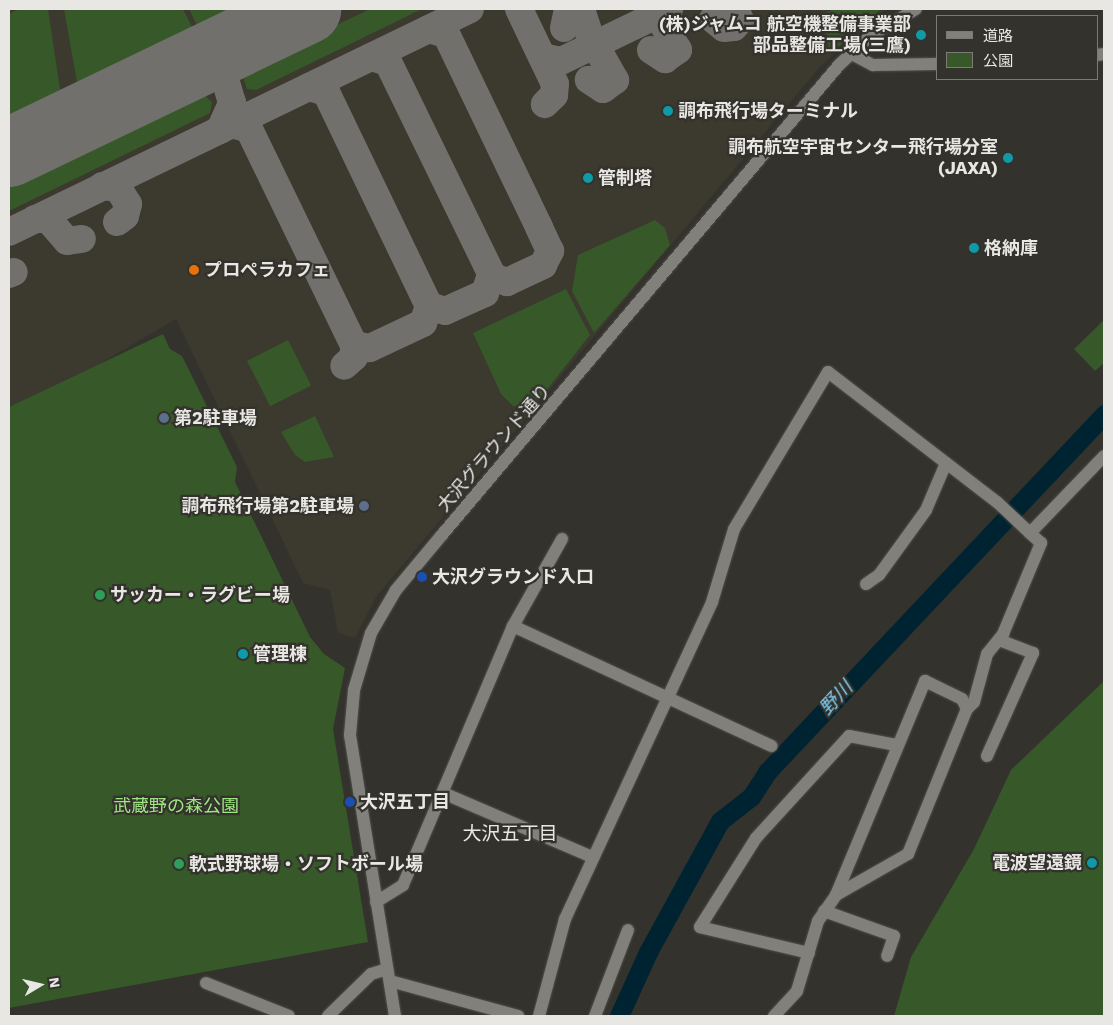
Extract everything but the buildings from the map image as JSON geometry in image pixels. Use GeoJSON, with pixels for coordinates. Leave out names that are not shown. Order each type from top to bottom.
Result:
{"type":"FeatureCollection","features":[{"type":"Feature","properties":{"kind":"street","name":"大沢グラウンド通り"},"geometry":{"type":"LineString","coordinates":[[395,1016],[350,735],[362,656],[382,612],[850,53],[916,9]]}},
{"type":"Feature","properties":{"kind":"street"},"geometry":{"type":"LineString","coordinates":[[850,53],[873,65],[936,64]]}},
{"type":"Feature","properties":{"kind":"street"},"geometry":{"type":"LineString","coordinates":[[539,1016],[565,919],[667,695],[712,602],[734,529],[828,372],[999,504],[1042,543],[999,640],[988,654],[974,702],[967,709],[908,854],[836,895]]}},
{"type":"Feature","properties":{"kind":"street"},"geometry":{"type":"LineString","coordinates":[[1029,532],[1104,456]]}},
{"type":"Feature","properties":{"kind":"street"},"geometry":{"type":"LineString","coordinates":[[866,584],[879,575],[926,510],[946,463]]}},
{"type":"Feature","properties":{"kind":"street"},"geometry":{"type":"LineString","coordinates":[[376,902],[403,885],[513,626],[562,539]]}},
{"type":"Feature","properties":{"kind":"street"},"geometry":{"type":"LineString","coordinates":[[513,626],[667,695],[771,746]]}},
{"type":"Feature","properties":{"kind":"street"},"geometry":{"type":"LineString","coordinates":[[987,756],[1033,653],[999,640]]}},
{"type":"Feature","properties":{"kind":"street"},"geometry":{"type":"LineString","coordinates":[[774,1016],[797,991],[824,911],[836,895],[896,746],[925,681],[962,699],[967,709]]}},
{"type":"Feature","properties":{"kind":"street"},"geometry":{"type":"LineString","coordinates":[[809,953],[700,927],[756,838],[849,736],[896,746]]}},
{"type":"Feature","properties":{"kind":"street"},"geometry":{"type":"LineString","coordinates":[[442,793],[592,857]]}},
{"type":"Feature","properties":{"kind":"street"},"geometry":{"type":"LineString","coordinates":[[824,911],[894,936],[887,956]]}},
{"type":"Feature","properties":{"kind":"street"},"geometry":{"type":"LineString","coordinates":[[594,1016],[628,930]]}},
{"type":"Feature","properties":{"kind":"street"},"geometry":{"type":"LineString","coordinates":[[328,1016],[371,974],[389,975],[518,1016]]}},
{"type":"Feature","properties":{"kind":"street"},"geometry":{"type":"LineString","coordinates":[[206,983],[289,1016]]}},
{"type":"Feature","properties":{"kind":"shaded area"},"geometry":{"type":"Polygon","coordinates":[[[9,9],[886,9],[819,68],[376,597],[355,638],[338,633],[330,590],[303,583],[176,319],[94,367],[9,407],[9,9]]]}},
{"type":"Feature","properties":{"kind":"green space"},"geometry":{"type":"Polygon","coordinates":[[[19,9],[48,9],[61,96],[9,121],[9,14],[19,9]]]}},
{"type":"Feature","properties":{"kind":"green space"},"geometry":{"type":"Polygon","coordinates":[[[64,9],[183,9],[194,31],[78,88],[64,9]]]}},
{"type":"Feature","properties":{"kind":"green space"},"geometry":{"type":"Polygon","coordinates":[[[189,9],[225,9],[226,12],[197,25],[189,9]]]}},
{"type":"Feature","properties":{"kind":"green space"},"geometry":{"type":"Polygon","coordinates":[[[370,9],[422,9],[256,90],[247,89],[242,75],[247,68],[370,9]]]}},
{"type":"Feature","properties":{"kind":"green space"},"geometry":{"type":"Polygon","coordinates":[[[834,9],[881,9],[830,54],[823,14],[834,9]]]}},
{"type":"Feature","properties":{"kind":"green space"},"geometry":{"type":"Polygon","coordinates":[[[201,92],[212,102],[210,113],[9,211],[9,186],[201,92]]]}},
{"type":"Feature","properties":{"kind":"green space"},"geometry":{"type":"Polygon","coordinates":[[[655,220],[665,228],[670,245],[594,333],[572,291],[578,255],[655,220]]]}},
{"type":"Feature","properties":{"kind":"green space"},"geometry":{"type":"Polygon","coordinates":[[[566,289],[590,335],[534,406],[513,406],[501,394],[473,333],[566,289]]]}},
{"type":"Feature","properties":{"kind":"green space"},"geometry":{"type":"Polygon","coordinates":[[[1104,320],[1104,363],[1095,371],[1074,349],[1104,320]]]}},
{"type":"Feature","properties":{"kind":"green space","name":"武蔵野の森公園"},"geometry":{"type":"Polygon","coordinates":[[[163,334],[170,349],[182,356],[237,467],[235,482],[310,637],[324,654],[345,668],[333,729],[368,942],[9,1008],[9,407],[163,334]]]}},
{"type":"Feature","properties":{"kind":"green space"},"geometry":{"type":"Polygon","coordinates":[[[288,340],[311,385],[270,406],[247,361],[288,340]]]}},
{"type":"Feature","properties":{"kind":"green space"},"geometry":{"type":"Polygon","coordinates":[[[315,416],[334,457],[305,462],[295,455],[281,432],[315,416]]]}},
{"type":"Feature","properties":{"kind":"green space"},"geometry":{"type":"Polygon","coordinates":[[[1104,681],[1104,1016],[894,1016],[911,957],[974,849],[1011,770],[1104,681]]]}},
{"type":"Feature","properties":{"kind":"waterway","name":"野川"},"geometry":{"type":"LineString","coordinates":[[619,1016],[648,952],[720,821],[751,797],[767,772],[1104,414]]}},
{"type":"Feature","properties":{"kind":"taxiway"},"geometry":{"type":"LineString","coordinates":[[9,232],[470,9]]}},
{"type":"Feature","properties":{"kind":"taxiway"},"geometry":{"type":"LineString","coordinates":[[519,9],[555,84],[554,95],[545,104]]}},
{"type":"Feature","properties":{"kind":"taxiway"},"geometry":{"type":"LineString","coordinates":[[564,28],[568,9]]}},
{"type":"Feature","properties":{"kind":"taxiway"},"geometry":{"type":"LineString","coordinates":[[581,9],[590,36],[615,80],[603,89],[589,80]]}},
{"type":"Feature","properties":{"kind":"taxiway"},"geometry":{"type":"LineString","coordinates":[[651,50],[665,59],[678,50],[654,9]]}},
{"type":"Feature","properties":{"kind":"taxiway"},"geometry":{"type":"LineString","coordinates":[[542,57],[561,61],[669,9]]}},
{"type":"Feature","properties":{"kind":"taxiway"},"geometry":{"type":"LineString","coordinates":[[713,19],[724,28],[734,27],[740,20],[735,9]]}},
{"type":"Feature","properties":{"kind":"taxiway"},"geometry":{"type":"LineString","coordinates":[[371,57],[388,62],[493,277],[507,282],[543,265],[550,251],[446,34],[429,29]]}},
{"type":"Feature","properties":{"kind":"taxiway"},"geometry":{"type":"LineString","coordinates":[[220,130],[232,103],[221,65],[234,43]]}},
{"type":"Feature","properties":{"kind":"taxiway"},"geometry":{"type":"LineString","coordinates":[[182,68],[203,67],[222,78]]}},
{"type":"Feature","properties":{"kind":"taxiway"},"geometry":{"type":"LineString","coordinates":[[309,87],[326,92],[429,306],[423,323],[370,348],[354,345]]}},
{"type":"Feature","properties":{"kind":"taxiway"},"geometry":{"type":"LineString","coordinates":[[232,124],[249,129],[354,345],[354,357],[344,366]]}},
{"type":"Feature","properties":{"kind":"taxiway"},"geometry":{"type":"LineString","coordinates":[[102,186],[118,188],[128,204],[125,216],[117,222]]}},
{"type":"Feature","properties":{"kind":"taxiway"},"geometry":{"type":"LineString","coordinates":[[35,219],[48,219],[67,241],[82,239]]}},
{"type":"Feature","properties":{"kind":"taxiway"},"geometry":{"type":"LineString","coordinates":[[9,274],[14,272]]}},
{"type":"Feature","properties":{"kind":"taxiway"},"geometry":{"type":"LineString","coordinates":[[429,306],[445,311],[485,293],[491,275]]}},
{"type":"Feature","properties":{"kind":"runway"},"geometry":{"type":"LineString","coordinates":[[9,152],[306,9]]}},
{"type":"Feature","properties":{"kind":"place","name":"(株)ジャムコ 航空機整備事業部 部品整備工場(三鷹)"},"geometry":{"type":"Point","coordinates":[921,35]}},
{"type":"Feature","properties":{"kind":"place","name":"調布飛行場ターミナル"},"geometry":{"type":"Point","coordinates":[668,111]}},
{"type":"Feature","properties":{"kind":"place","name":"調布航空宇宙センター飛行場分室 (JAXA)"},"geometry":{"type":"Point","coordinates":[1008,158]}},
{"type":"Feature","properties":{"kind":"place","name":"管制塔"},"geometry":{"type":"Point","coordinates":[588,178]}},
{"type":"Feature","properties":{"kind":"place","name":"格納庫"},"geometry":{"type":"Point","coordinates":[974,248]}},
{"type":"Feature","properties":{"kind":"place","name":"プロペラカフェ"},"geometry":{"type":"Point","coordinates":[194,270]}},
{"type":"Feature","properties":{"kind":"place","name":"第2駐車場"},"geometry":{"type":"Point","coordinates":[164,418]}},
{"type":"Feature","properties":{"kind":"place","name":"調布飛行場第2駐車場"},"geometry":{"type":"Point","coordinates":[364,506]}},
{"type":"Feature","properties":{"kind":"place","name":"大沢グラウンド入口"},"geometry":{"type":"Point","coordinates":[422,577]}},
{"type":"Feature","properties":{"kind":"place","name":"サッカー・ラグビー場"},"geometry":{"type":"Point","coordinates":[100,595]}},
{"type":"Feature","properties":{"kind":"place","name":"管理棟"},"geometry":{"type":"Point","coordinates":[243,654]}},
{"type":"Feature","properties":{"kind":"place","name":"大沢五丁目"},"geometry":{"type":"Point","coordinates":[350,802]}},
{"type":"Feature","properties":{"kind":"place","name":"電波望遠鏡"},"geometry":{"type":"Point","coordinates":[1092,863]}},
{"type":"Feature","properties":{"kind":"place","name":"軟式野球場・ソフトボール場"},"geometry":{"type":"Point","coordinates":[179,864]}},
{"type":"Feature","properties":{"kind":"district","name":"大沢五丁目"},"geometry":{"type":"Point","coordinates":[510,834]}}]}
